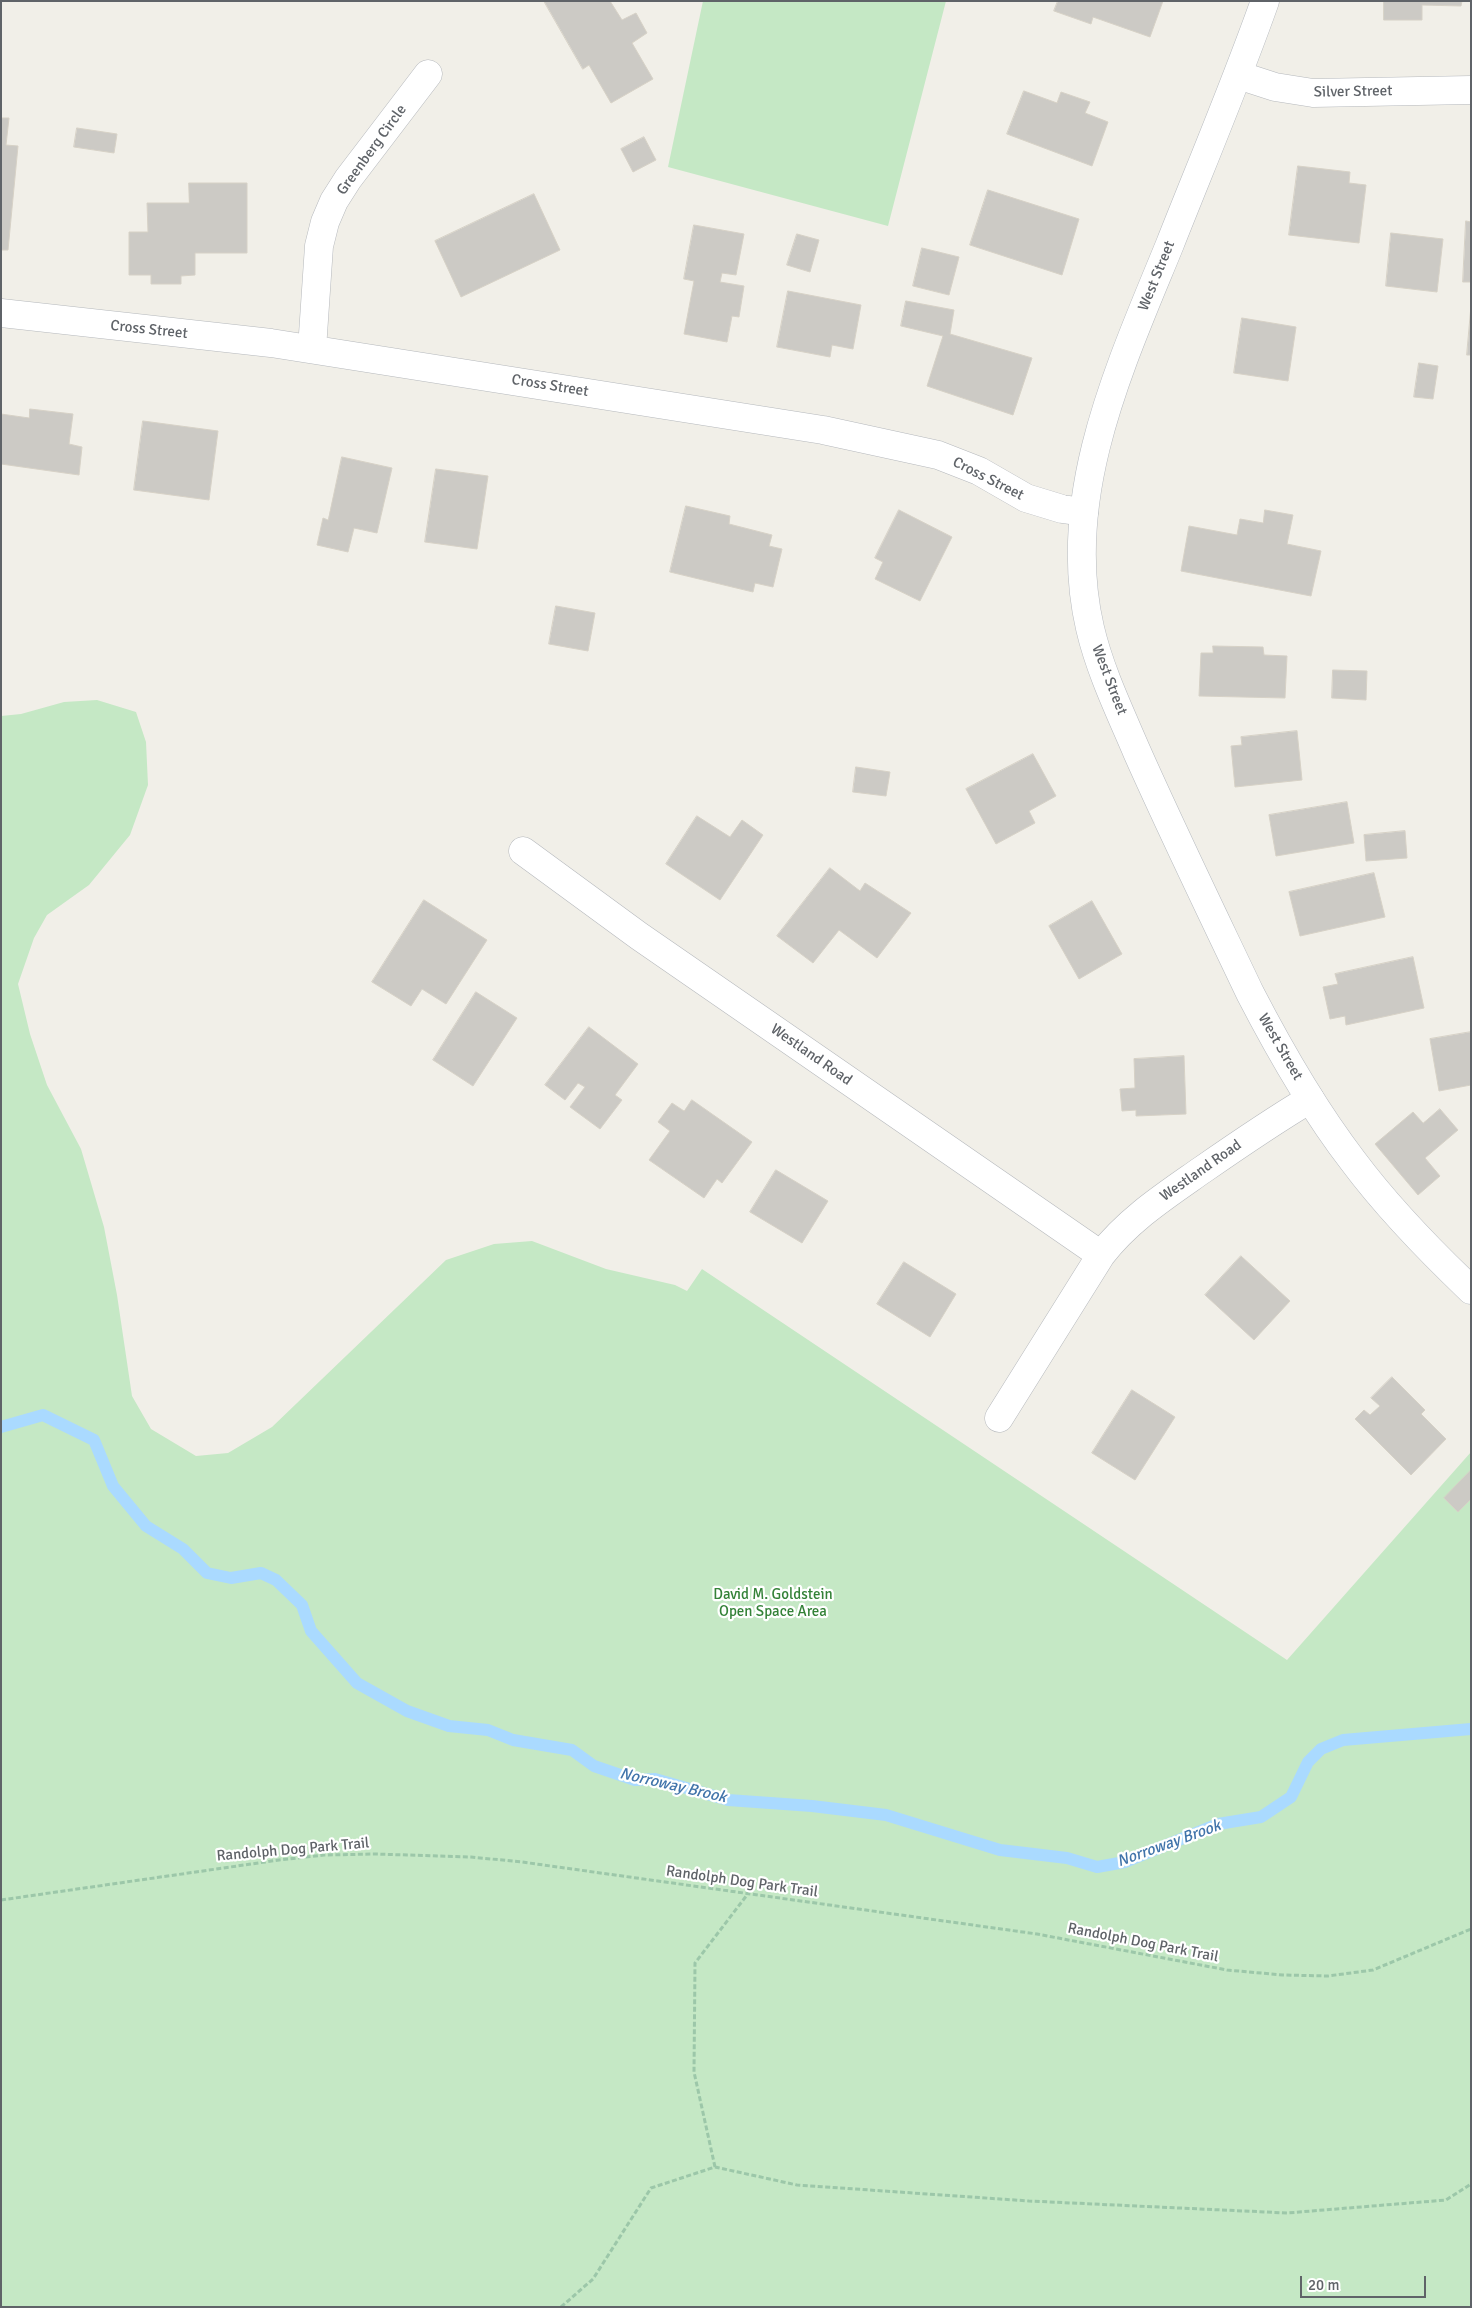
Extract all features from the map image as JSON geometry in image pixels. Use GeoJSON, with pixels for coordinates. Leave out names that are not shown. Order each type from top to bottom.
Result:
{"type":"FeatureCollection","features":[{"type":"Feature","properties":{"kind":"street","name":"West Street"},"geometry":{"type":"LineString","coordinates":[[1265,1],[1238,75],[1122,364],[1097,440],[1084,512],[1081,545],[1085,598],[1090,627],[1106,678],[1149,778],[1250,993],[1289,1066],[1352,1161],[1425,1245],[1471,1290]]}},
{"type":"Feature","properties":{"kind":"street","name":"Greenberg Circle"},"geometry":{"type":"LineString","coordinates":[[312,349],[320,246],[334,201],[348,179],[428,74]]}},
{"type":"Feature","properties":{"kind":"street","name":"Silver Street"},"geometry":{"type":"LineString","coordinates":[[1238,75],[1275,88],[1314,93],[1471,90]]}},
{"type":"Feature","properties":{"kind":"street","name":"Cross Street"},"geometry":{"type":"LineString","coordinates":[[1,313],[312,349],[833,432],[938,455],[979,471],[1026,498],[1062,509],[1084,512]]}},
{"type":"Feature","properties":{"kind":"street","name":"Westland Road"},"geometry":{"type":"LineString","coordinates":[[523,851],[639,936],[1101,1255]]}},
{"type":"Feature","properties":{"kind":"street","name":"Westland Road"},"geometry":{"type":"LineString","coordinates":[[999,1418],[1101,1255],[1132,1221],[1266,1126],[1310,1099]]}},
{"type":"Feature","properties":{"kind":"path","name":"Randolph Dog Park Trail"},"geometry":{"type":"LineString","coordinates":[[1,1900],[231,1865],[324,1855],[375,1854],[471,1857],[522,1862],[1037,1934],[1227,1970],[1282,1975],[1328,1976],[1373,1970],[1471,1928]]}},
{"type":"Feature","properties":{"kind":"path"},"geometry":{"type":"LineString","coordinates":[[715,2167],[694,2072],[695,1963],[747,1894]]}},
{"type":"Feature","properties":{"kind":"path"},"geometry":{"type":"LineString","coordinates":[[561,2307],[593,2279],[651,2188],[715,2167],[797,2185],[1029,2200],[1287,2213],[1446,2200],[1471,2184]]}},
{"type":"Feature","properties":{"kind":"green space"},"geometry":{"type":"Polygon","coordinates":[[[703,1],[946,1],[888,226],[668,167],[703,1]]]}},
{"type":"Feature","properties":{"kind":"green space","name":"David M. Goldstein Open Space Area"},"geometry":{"type":"Polygon","coordinates":[[[97,700],[136,712],[146,742],[148,785],[130,835],[89,885],[47,915],[34,938],[18,984],[30,1034],[47,1085],[81,1149],[104,1227],[117,1295],[132,1396],[151,1429],[196,1456],[228,1453],[272,1427],[446,1260],[494,1244],[532,1241],[606,1269],[675,1285],[687,1291],[702,1269],[1287,1660],[1471,1452],[1471,2307],[1,2307],[1,716],[21,714],[64,702],[97,700]]]}},
{"type":"Feature","properties":{"kind":"building"},"geometry":{"type":"Polygon","coordinates":[[[544,1],[610,1],[622,20],[636,13],[647,33],[632,43],[653,79],[611,103],[589,65],[583,69],[544,1]]]}},
{"type":"Feature","properties":{"kind":"building"},"geometry":{"type":"Polygon","coordinates":[[[1058,1],[1163,1],[1150,37],[1093,17],[1091,24],[1054,11],[1058,1]]]}},
{"type":"Feature","properties":{"kind":"building"},"geometry":{"type":"Polygon","coordinates":[[[1384,1],[1462,1],[1461,6],[1422,5],[1422,20],[1384,20],[1384,1]]]}},
{"type":"Feature","properties":{"kind":"building"},"geometry":{"type":"Polygon","coordinates":[[[1024,91],[1057,103],[1061,92],[1090,102],[1085,113],[1108,122],[1092,166],[1007,134],[1024,91]]]}},
{"type":"Feature","properties":{"kind":"building"},"geometry":{"type":"Polygon","coordinates":[[[1,118],[9,118],[6,145],[18,146],[8,250],[1,250],[1,118]]]}},
{"type":"Feature","properties":{"kind":"building"},"geometry":{"type":"Polygon","coordinates":[[[77,128],[117,134],[114,153],[74,147],[77,128]]]}},
{"type":"Feature","properties":{"kind":"building"},"geometry":{"type":"Polygon","coordinates":[[[644,137],[656,160],[633,172],[621,149],[644,137]]]}},
{"type":"Feature","properties":{"kind":"building"},"geometry":{"type":"Polygon","coordinates":[[[1298,166],[1350,172],[1349,183],[1366,185],[1359,243],[1289,235],[1298,166]]]}},
{"type":"Feature","properties":{"kind":"building"},"geometry":{"type":"Polygon","coordinates":[[[189,183],[247,183],[247,253],[195,253],[195,275],[181,276],[181,284],[151,284],[151,275],[129,275],[129,232],[148,232],[147,203],[189,203],[189,183]]]}},
{"type":"Feature","properties":{"kind":"building"},"geometry":{"type":"Polygon","coordinates":[[[988,190],[1079,219],[1062,275],[970,245],[988,190]]]}},
{"type":"Feature","properties":{"kind":"building"},"geometry":{"type":"Polygon","coordinates":[[[534,194],[560,250],[461,297],[435,241],[534,194]]]}},
{"type":"Feature","properties":{"kind":"building"},"geometry":{"type":"Polygon","coordinates":[[[1466,221],[1471,222],[1471,282],[1463,282],[1466,221]]]}},
{"type":"Feature","properties":{"kind":"building"},"geometry":{"type":"Polygon","coordinates":[[[694,225],[744,234],[736,275],[722,273],[720,282],[744,286],[739,317],[732,316],[727,342],[684,334],[694,281],[684,279],[694,225]]]}},
{"type":"Feature","properties":{"kind":"building"},"geometry":{"type":"Polygon","coordinates":[[[1391,233],[1443,239],[1437,292],[1386,286],[1391,233]]]}},
{"type":"Feature","properties":{"kind":"building"},"geometry":{"type":"Polygon","coordinates":[[[797,234],[819,240],[810,272],[787,265],[797,234]]]}},
{"type":"Feature","properties":{"kind":"building"},"geometry":{"type":"Polygon","coordinates":[[[922,248],[959,257],[949,295],[913,286],[922,248]]]}},
{"type":"Feature","properties":{"kind":"building"},"geometry":{"type":"Polygon","coordinates":[[[788,291],[861,305],[853,349],[832,345],[830,357],[777,347],[788,291]]]}},
{"type":"Feature","properties":{"kind":"building"},"geometry":{"type":"Polygon","coordinates":[[[906,301],[954,310],[950,334],[1032,358],[1013,415],[927,386],[943,336],[901,326],[906,301]]]}},
{"type":"Feature","properties":{"kind":"building"},"geometry":{"type":"Polygon","coordinates":[[[1471,306],[1471,355],[1467,355],[1471,306]]]}},
{"type":"Feature","properties":{"kind":"building"},"geometry":{"type":"Polygon","coordinates":[[[1242,318],[1296,327],[1288,381],[1234,373],[1242,318]]]}},
{"type":"Feature","properties":{"kind":"building"},"geometry":{"type":"Polygon","coordinates":[[[1419,363],[1438,366],[1433,399],[1414,397],[1419,363]]]}},
{"type":"Feature","properties":{"kind":"building"},"geometry":{"type":"Polygon","coordinates":[[[30,409],[73,414],[69,444],[82,447],[79,475],[1,464],[1,414],[29,418],[30,409]]]}},
{"type":"Feature","properties":{"kind":"building"},"geometry":{"type":"Polygon","coordinates":[[[143,421],[218,431],[209,500],[134,490],[143,421]]]}},
{"type":"Feature","properties":{"kind":"building"},"geometry":{"type":"Polygon","coordinates":[[[342,457],[392,468],[377,533],[354,528],[348,552],[317,545],[323,518],[328,520],[342,457]]]}},
{"type":"Feature","properties":{"kind":"building"},"geometry":{"type":"Polygon","coordinates":[[[436,469],[488,476],[477,549],[425,542],[436,469]]]}},
{"type":"Feature","properties":{"kind":"building"},"geometry":{"type":"Polygon","coordinates":[[[686,506],[730,516],[729,524],[772,535],[769,546],[782,549],[773,587],[755,583],[753,592],[670,572],[686,506]]]}},
{"type":"Feature","properties":{"kind":"building"},"geometry":{"type":"Polygon","coordinates":[[[899,510],[952,537],[920,601],[875,579],[883,562],[875,558],[899,510]]]}},
{"type":"Feature","properties":{"kind":"building"},"geometry":{"type":"Polygon","coordinates":[[[1265,510],[1293,515],[1287,544],[1321,551],[1311,596],[1181,571],[1189,526],[1237,535],[1240,519],[1263,523],[1265,510]]]}},
{"type":"Feature","properties":{"kind":"building"},"geometry":{"type":"Polygon","coordinates":[[[556,606],[595,613],[588,651],[549,644],[556,606]]]}},
{"type":"Feature","properties":{"kind":"building"},"geometry":{"type":"Polygon","coordinates":[[[1213,646],[1263,647],[1264,655],[1287,656],[1285,698],[1199,696],[1201,653],[1213,653],[1213,646]]]}},
{"type":"Feature","properties":{"kind":"building"},"geometry":{"type":"Polygon","coordinates":[[[1333,670],[1367,671],[1366,700],[1332,698],[1333,670]]]}},
{"type":"Feature","properties":{"kind":"building"},"geometry":{"type":"Polygon","coordinates":[[[1297,731],[1302,780],[1235,787],[1231,746],[1242,745],[1241,737],[1297,731]]]}},
{"type":"Feature","properties":{"kind":"building"},"geometry":{"type":"Polygon","coordinates":[[[1033,754],[1056,796],[1029,811],[1035,823],[996,844],[966,789],[1033,754]]]}},
{"type":"Feature","properties":{"kind":"building"},"geometry":{"type":"Polygon","coordinates":[[[856,767],[890,772],[886,796],[853,792],[856,767]]]}},
{"type":"Feature","properties":{"kind":"building"},"geometry":{"type":"Polygon","coordinates":[[[1347,802],[1354,843],[1276,856],[1269,815],[1347,802]]]}},
{"type":"Feature","properties":{"kind":"building"},"geometry":{"type":"Polygon","coordinates":[[[697,816],[730,837],[742,820],[763,835],[720,900],[666,864],[697,816]]]}},
{"type":"Feature","properties":{"kind":"building"},"geometry":{"type":"Polygon","coordinates":[[[1405,831],[1407,858],[1366,861],[1364,835],[1405,831]]]}},
{"type":"Feature","properties":{"kind":"building"},"geometry":{"type":"Polygon","coordinates":[[[830,868],[860,891],[865,883],[911,913],[877,958],[839,930],[813,963],[777,936],[830,868]]]}},
{"type":"Feature","properties":{"kind":"building"},"geometry":{"type":"Polygon","coordinates":[[[1374,873],[1385,917],[1300,936],[1289,892],[1374,873]]]}},
{"type":"Feature","properties":{"kind":"building"},"geometry":{"type":"Polygon","coordinates":[[[424,900],[487,940],[446,1004],[422,989],[411,1006],[372,982],[424,900]]]}},
{"type":"Feature","properties":{"kind":"building"},"geometry":{"type":"Polygon","coordinates":[[[1092,901],[1122,954],[1079,979],[1049,926],[1092,901]]]}},
{"type":"Feature","properties":{"kind":"building"},"geometry":{"type":"Polygon","coordinates":[[[1413,957],[1424,1008],[1346,1025],[1345,1016],[1330,1019],[1323,987],[1338,984],[1335,974],[1413,957]]]}},
{"type":"Feature","properties":{"kind":"building"},"geometry":{"type":"Polygon","coordinates":[[[476,992],[517,1018],[473,1086],[433,1060],[476,992]]]}},
{"type":"Feature","properties":{"kind":"building"},"geometry":{"type":"Polygon","coordinates":[[[589,1027],[638,1064],[615,1095],[622,1100],[600,1129],[570,1107],[585,1087],[578,1083],[565,1100],[545,1085],[589,1027]]]}},
{"type":"Feature","properties":{"kind":"building"},"geometry":{"type":"Polygon","coordinates":[[[1471,1032],[1471,1085],[1439,1091],[1430,1039],[1471,1032]]]}},
{"type":"Feature","properties":{"kind":"building"},"geometry":{"type":"Polygon","coordinates":[[[1184,1056],[1186,1114],[1136,1116],[1136,1110],[1122,1111],[1120,1089],[1135,1088],[1134,1059],[1184,1056]]]}},
{"type":"Feature","properties":{"kind":"building"},"geometry":{"type":"Polygon","coordinates":[[[692,1100],[752,1142],[722,1183],[717,1179],[704,1198],[649,1160],[670,1131],[658,1122],[672,1103],[684,1111],[692,1100]]]}},
{"type":"Feature","properties":{"kind":"building"},"geometry":{"type":"Polygon","coordinates":[[[1440,1109],[1458,1130],[1425,1158],[1440,1176],[1418,1195],[1375,1144],[1413,1112],[1423,1123],[1440,1109]]]}},
{"type":"Feature","properties":{"kind":"building"},"geometry":{"type":"Polygon","coordinates":[[[776,1170],[828,1201],[802,1243],[750,1212],[776,1170]]]}},
{"type":"Feature","properties":{"kind":"building"},"geometry":{"type":"Polygon","coordinates":[[[1241,1256],[1290,1301],[1254,1340],[1205,1295],[1241,1256]]]}},
{"type":"Feature","properties":{"kind":"building"},"geometry":{"type":"Polygon","coordinates":[[[904,1262],[956,1294],[930,1337],[877,1304],[904,1262]]]}},
{"type":"Feature","properties":{"kind":"building"},"geometry":{"type":"Polygon","coordinates":[[[1392,1377],[1425,1410],[1421,1414],[1446,1439],[1411,1475],[1355,1419],[1364,1410],[1370,1415],[1380,1406],[1371,1398],[1392,1377]]]}},
{"type":"Feature","properties":{"kind":"building"},"geometry":{"type":"Polygon","coordinates":[[[1132,1390],[1175,1417],[1135,1480],[1092,1453],[1132,1390]]]}},
{"type":"Feature","properties":{"kind":"building"},"geometry":{"type":"Polygon","coordinates":[[[1471,1470],[1471,1499],[1458,1512],[1444,1498],[1471,1470]]]}},
{"type":"Feature","properties":{"kind":"waterway","name":"Norroway Brook"},"geometry":{"type":"LineString","coordinates":[[1,1427],[43,1415],[94,1440],[113,1486],[146,1526],[183,1549],[207,1573],[231,1578],[261,1573],[276,1580],[302,1605],[311,1631],[357,1683],[407,1711],[449,1726],[488,1730],[513,1740],[572,1750],[594,1766],[635,1780],[655,1779],[728,1800],[812,1806],[886,1815],[1000,1850],[1067,1858],[1097,1867],[1125,1862],[1218,1824],[1261,1817],[1291,1797],[1308,1762],[1321,1749],[1343,1740],[1471,1729]]}}]}
